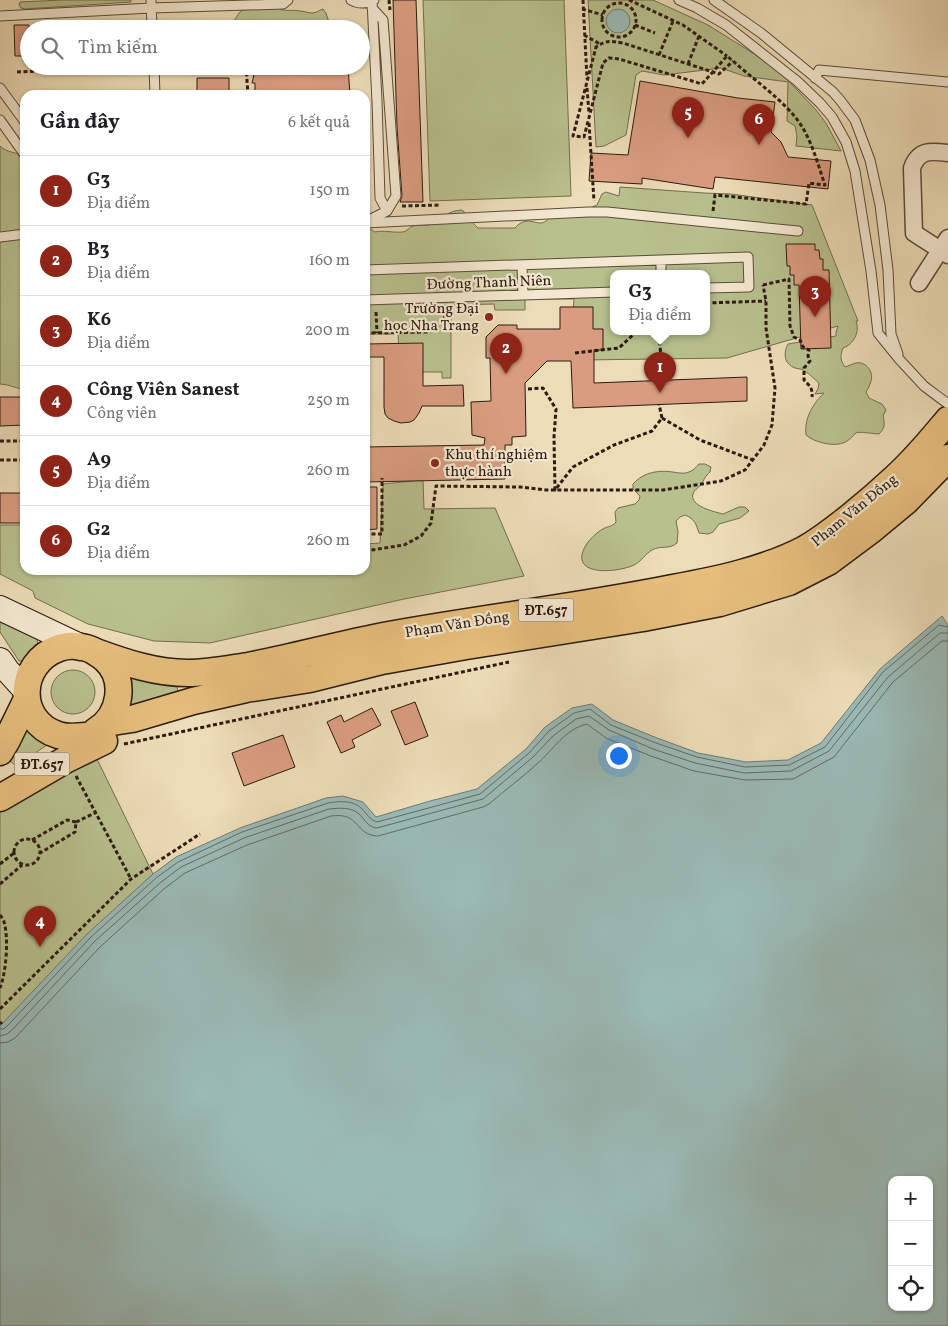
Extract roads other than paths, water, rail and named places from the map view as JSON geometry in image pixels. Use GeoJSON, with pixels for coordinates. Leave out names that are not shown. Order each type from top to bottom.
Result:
{"type":"FeatureCollection","features":[{"type":"Feature","properties":{"kind":"main road","name":"Phạm Văn Đồng"},"geometry":{"type":"LineString","coordinates":[[0,752],[26,695],[29,676],[37,662],[49,652],[64,646],[87,649],[123,662],[152,669],[187,673],[218,671],[387,635],[636,596],[715,580],[770,564],[805,549],[827,534],[898,476],[948,420]]}},
{"type":"Feature","properties":{"kind":"main road","name":"Phạm Văn Đồng"},"geometry":{"type":"LineString","coordinates":[[26,695],[31,711],[38,722],[48,731],[60,736],[73,738],[193,701],[246,689],[310,679],[382,661],[642,618],[720,602],[789,582],[828,562],[906,501],[948,458]]}},
{"type":"Feature","properties":{"kind":"main road"},"geometry":{"type":"LineString","coordinates":[[0,608],[87,649],[105,659],[110,665],[118,684],[118,698],[114,712],[96,730]]}},
{"type":"Feature","properties":{"kind":"main road"},"geometry":{"type":"LineString","coordinates":[[2,668],[26,695]]}},
{"type":"Feature","properties":{"kind":"main road"},"geometry":{"type":"LineString","coordinates":[[0,797],[99,743],[207,705],[310,679]]}},
{"type":"Feature","properties":{"kind":"main road","name":"Phạm Văn Đồng"},"geometry":{"type":"LineString","coordinates":[[0,797],[48,760],[96,730]]}},
{"type":"Feature","properties":{"kind":"street"},"geometry":{"type":"LineString","coordinates":[[919,283],[946,247],[914,233],[912,168],[920,154],[948,153]]}},
{"type":"Feature","properties":{"kind":"lane"},"geometry":{"type":"LineString","coordinates":[[0,16],[151,4],[283,4],[288,0]]}},
{"type":"Feature","properties":{"kind":"lane"},"geometry":{"type":"LineString","coordinates":[[350,0],[356,3],[372,3]]}},
{"type":"Feature","properties":{"kind":"lane"},"geometry":{"type":"LineString","coordinates":[[679,0],[726,25],[797,81],[832,117],[846,142],[855,171],[871,271],[878,333],[924,386],[948,404]]}},
{"type":"Feature","properties":{"kind":"lane"},"geometry":{"type":"LineString","coordinates":[[714,0],[761,33],[833,92],[855,120],[870,160],[880,205],[888,270],[891,334],[899,359]]}},
{"type":"Feature","properties":{"kind":"lane"},"geometry":{"type":"LineString","coordinates":[[372,3],[380,198],[387,211]]}},
{"type":"Feature","properties":{"kind":"lane"},"geometry":{"type":"LineString","coordinates":[[370,220],[387,211],[396,196],[384,20],[372,3]]}},
{"type":"Feature","properties":{"kind":"lane"},"geometry":{"type":"LineString","coordinates":[[151,4],[152,20]]}},
{"type":"Feature","properties":{"kind":"lane"},"geometry":{"type":"LineString","coordinates":[[752,46],[761,33]]}},
{"type":"Feature","properties":{"kind":"lane"},"geometry":{"type":"LineString","coordinates":[[815,78],[819,70],[948,82]]}},
{"type":"Feature","properties":{"kind":"lane"},"geometry":{"type":"LineString","coordinates":[[154,75],[155,90]]}},
{"type":"Feature","properties":{"kind":"lane"},"geometry":{"type":"LineString","coordinates":[[0,88],[20,115]]}},
{"type":"Feature","properties":{"kind":"lane"},"geometry":{"type":"LineString","coordinates":[[820,103],[833,92]]}},
{"type":"Feature","properties":{"kind":"lane"},"geometry":{"type":"LineString","coordinates":[[377,102],[389,102]]}},
{"type":"Feature","properties":{"kind":"lane"},"geometry":{"type":"LineString","coordinates":[[0,120],[20,148]]}},
{"type":"Feature","properties":{"kind":"lane"},"geometry":{"type":"LineString","coordinates":[[370,222],[607,212],[798,231]]}},
{"type":"Feature","properties":{"kind":"lane"},"geometry":{"type":"LineString","coordinates":[[0,237],[20,235]]}},
{"type":"Feature","properties":{"kind":"lane"},"geometry":{"type":"LineString","coordinates":[[661,270],[661,260],[748,257],[750,287],[710,288]]}},
{"type":"Feature","properties":{"kind":"lane","name":"Đường Thanh Niên"},"geometry":{"type":"LineString","coordinates":[[370,270],[661,260]]}},
{"type":"Feature","properties":{"kind":"lane"},"geometry":{"type":"LineString","coordinates":[[522,265],[523,295]]}},
{"type":"Feature","properties":{"kind":"lane"},"geometry":{"type":"LineString","coordinates":[[871,271],[888,270]]}},
{"type":"Feature","properties":{"kind":"lane","name":"Đường Thanh Niên"},"geometry":{"type":"LineString","coordinates":[[370,300],[610,292]]}},
{"type":"Feature","properties":{"kind":"water"},"geometry":{"type":"Polygon","coordinates":[[[618,9],[623,10],[629,16],[629,26],[623,32],[618,33],[613,32],[607,26],[606,21],[607,16],[613,10],[618,9]]]}},
{"type":"Feature","properties":{"kind":"water"},"geometry":{"type":"Polygon","coordinates":[[[942,616],[948,625],[948,1326],[0,1326],[0,1026],[87,934],[153,874],[176,857],[240,828],[326,798],[343,796],[363,802],[376,817],[477,789],[526,749],[545,727],[572,708],[592,704],[613,720],[657,738],[698,753],[746,762],[788,760],[821,743],[880,669],[942,616]]]}},
{"type":"Feature","properties":{"kind":"place","name":"A9"},"geometry":{"type":"Point","coordinates":[688,138]}},
{"type":"Feature","properties":{"kind":"place","name":"G2"},"geometry":{"type":"Point","coordinates":[759,145]}},
{"type":"Feature","properties":{"kind":"place","name":"Trường Đại học Nha Trang"},"geometry":{"type":"Point","coordinates":[489,317]}},
{"type":"Feature","properties":{"kind":"place","name":"K6"},"geometry":{"type":"Point","coordinates":[815,317]}},
{"type":"Feature","properties":{"kind":"place","name":"B3"},"geometry":{"type":"Point","coordinates":[506,374]}},
{"type":"Feature","properties":{"kind":"place","name":"G3"},"geometry":{"type":"Point","coordinates":[660,393]}},
{"type":"Feature","properties":{"kind":"place","name":"Khu thí nghiệm thực hành"},"geometry":{"type":"Point","coordinates":[435,463]}},
{"type":"Feature","properties":{"kind":"place","name":"Công Viên Sanest"},"geometry":{"type":"Point","coordinates":[40,947]}}]}
